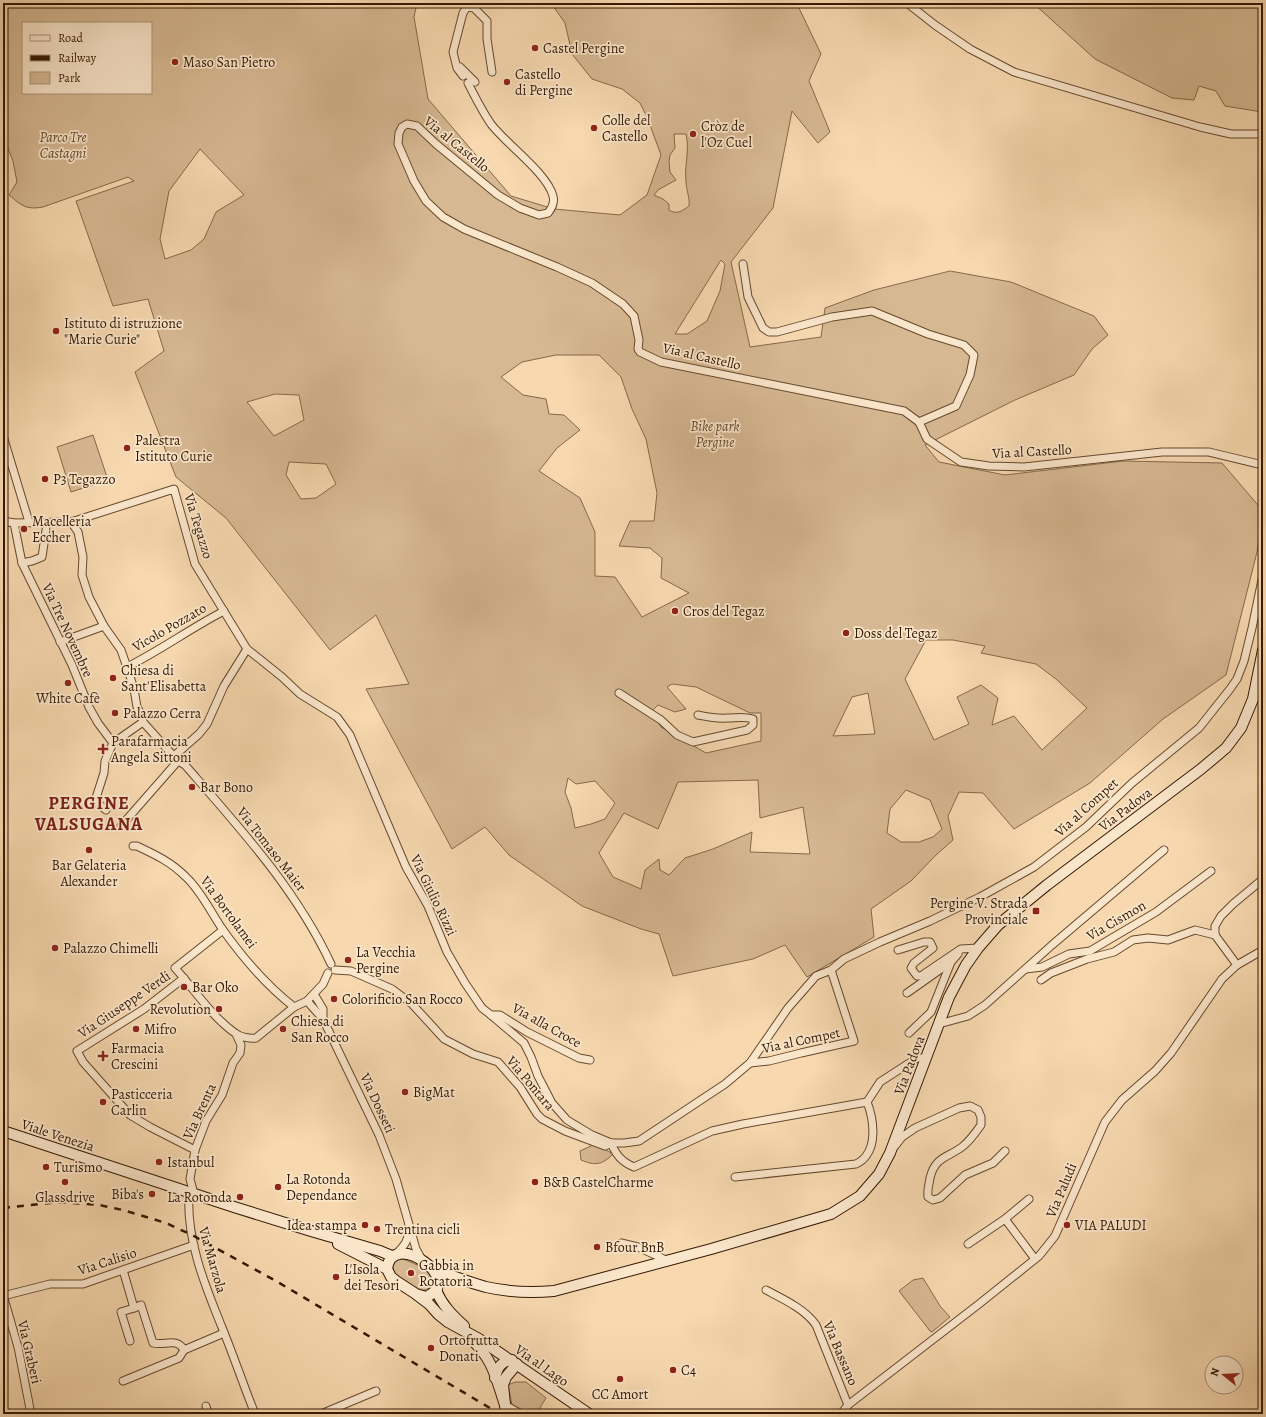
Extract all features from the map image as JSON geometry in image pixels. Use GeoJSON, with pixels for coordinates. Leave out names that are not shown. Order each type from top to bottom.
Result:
{"type":"FeatureCollection","features":[{"type":"Feature","properties":{"kind":"main road","name":"Via Padova"},"geometry":{"type":"LineString","coordinates":[[432,1269],[486,1287],[532,1293],[554,1291],[776,1231],[831,1214],[860,1196],[879,1174],[890,1153],[949,997],[958,979],[978,948],[998,925],[1016,910],[1201,769],[1226,748],[1241,728],[1253,699],[1263,650]]}},
{"type":"Feature","properties":{"kind":"main road","name":"Viale Venezia"},"geometry":{"type":"LineString","coordinates":[[3,1132],[311,1231],[380,1251],[394,1254],[409,1254],[424,1262],[436,1273],[438,1278],[437,1287],[439,1297],[448,1311],[479,1339]]}},
{"type":"Feature","properties":{"kind":"main road","name":"Viale Venezia"},"geometry":{"type":"LineString","coordinates":[[311,1231],[375,1261],[387,1269],[391,1277],[429,1304],[438,1314],[479,1339]]}},
{"type":"Feature","properties":{"kind":"main road"},"geometry":{"type":"LineString","coordinates":[[387,1269],[387,1263],[394,1254]]}},
{"type":"Feature","properties":{"kind":"main road"},"geometry":{"type":"LineString","coordinates":[[416,1294],[426,1297],[437,1287],[451,1279],[459,1278]]}},
{"type":"Feature","properties":{"kind":"main road"},"geometry":{"type":"LineString","coordinates":[[461,1329],[490,1361],[505,1410]]}},
{"type":"Feature","properties":{"kind":"main road","name":"Via al Lago"},"geometry":{"type":"LineString","coordinates":[[479,1339],[589,1414]]}},
{"type":"Feature","properties":{"kind":"main road"},"geometry":{"type":"LineString","coordinates":[[496,1378],[497,1371],[503,1363],[514,1362]]}},
{"type":"Feature","properties":{"kind":"main road"},"geometry":{"type":"LineString","coordinates":[[505,1410],[503,1390],[504,1381],[514,1362]]}},
{"type":"Feature","properties":{"kind":"street"},"geometry":{"type":"LineString","coordinates":[[907,3],[935,25],[970,48],[1014,72],[1200,127],[1231,134],[1263,134]]}},
{"type":"Feature","properties":{"kind":"street"},"geometry":{"type":"LineString","coordinates":[[463,76],[457,68],[453,52],[463,13],[466,8],[472,7],[488,21],[487,39],[492,72]]}},
{"type":"Feature","properties":{"kind":"street","name":"Via al Castello"},"geometry":{"type":"LineString","coordinates":[[456,62],[472,82],[492,124],[548,186],[553,197],[553,204],[548,214],[539,215],[520,208],[498,195],[417,126],[407,124],[402,127],[399,133],[398,144],[414,180],[426,201],[443,217],[464,229],[592,283],[623,304],[634,316],[638,349],[645,355],[661,362],[904,411],[919,422],[927,439],[961,462],[989,466],[1024,467],[1162,452],[1209,452],[1263,465]]}},
{"type":"Feature","properties":{"kind":"street"},"geometry":{"type":"LineString","coordinates":[[743,264],[748,297],[763,328],[769,332],[777,332],[832,317],[872,311],[928,334],[964,345],[974,355],[970,375],[956,406],[919,422]]}},
{"type":"Feature","properties":{"kind":"street"},"geometry":{"type":"LineString","coordinates":[[3,436],[29,522]]}},
{"type":"Feature","properties":{"kind":"street","name":"Via Tegazzo"},"geometry":{"type":"LineString","coordinates":[[3,521],[14,523],[71,522],[174,490],[195,564],[247,649]]}},
{"type":"Feature","properties":{"kind":"street"},"geometry":{"type":"LineString","coordinates":[[71,522],[78,532],[83,557],[82,575],[89,597],[104,626],[121,650],[134,689],[137,707],[143,722],[113,743],[105,761],[104,773],[95,801],[106,810]]}},
{"type":"Feature","properties":{"kind":"street","name":"Via Tre Novembre"},"geometry":{"type":"LineString","coordinates":[[14,523],[22,563],[90,708],[98,723],[113,743]]}},
{"type":"Feature","properties":{"kind":"street"},"geometry":{"type":"LineString","coordinates":[[22,563],[42,557],[46,530]]}},
{"type":"Feature","properties":{"kind":"street","name":"Via al Compet"},"geometry":{"type":"LineString","coordinates":[[611,1143],[624,1143],[639,1140],[725,1084],[750,1063],[788,1008],[816,976],[831,970],[844,959],[980,897],[1034,867],[1086,827],[1132,783],[1199,728],[1237,679],[1244,661],[1263,574]]}},
{"type":"Feature","properties":{"kind":"street","name":"Vicolo Pozzato"},"geometry":{"type":"LineString","coordinates":[[127,667],[153,654],[224,611]]}},
{"type":"Feature","properties":{"kind":"street"},"geometry":{"type":"LineString","coordinates":[[60,642],[104,626]]}},
{"type":"Feature","properties":{"kind":"street"},"geometry":{"type":"LineString","coordinates":[[121,826],[176,758],[207,724],[224,686],[247,649]]}},
{"type":"Feature","properties":{"kind":"street","name":"Via Giulio Rizzi"},"geometry":{"type":"LineString","coordinates":[[247,649],[300,694],[337,717],[350,735],[406,867],[428,906],[447,952],[465,983],[482,1008],[524,1043],[538,1076],[552,1103],[567,1120],[592,1135],[611,1143]]}},
{"type":"Feature","properties":{"kind":"street"},"geometry":{"type":"LineString","coordinates":[[619,693],[661,720],[677,735],[693,742],[747,730],[753,725],[753,719],[745,716],[714,718],[698,716]]}},
{"type":"Feature","properties":{"kind":"street","name":"Via Tomaso Maier"},"geometry":{"type":"LineString","coordinates":[[143,722],[176,758],[185,765],[227,812],[269,865],[306,916],[323,947],[331,969]]}},
{"type":"Feature","properties":{"kind":"street","name":"Via Bortolamei"},"geometry":{"type":"LineString","coordinates":[[133,846],[137,846],[164,859],[187,878],[204,899],[223,930],[264,979],[279,995],[294,1007]]}},
{"type":"Feature","properties":{"kind":"street","name":"Via Cismon"},"geometry":{"type":"LineString","coordinates":[[939,1024],[968,1016],[985,1005],[1052,945],[1164,850]]}},
{"type":"Feature","properties":{"kind":"street","name":"Via Cismon"},"geometry":{"type":"LineString","coordinates":[[1025,969],[1042,967],[1069,954],[1090,951],[1156,912],[1211,872]]}},
{"type":"Feature","properties":{"kind":"street"},"geometry":{"type":"LineString","coordinates":[[1237,965],[1215,935],[1214,926],[1222,916],[1263,879]]}},
{"type":"Feature","properties":{"kind":"street"},"geometry":{"type":"LineString","coordinates":[[223,930],[175,968],[219,1019],[236,1034],[251,1039],[256,1038],[294,1007],[307,1001],[323,984],[331,969]]}},
{"type":"Feature","properties":{"kind":"street"},"geometry":{"type":"LineString","coordinates":[[1041,980],[1051,973],[1087,959],[1114,952],[1133,940],[1148,938],[1168,940],[1195,930],[1215,935]]}},
{"type":"Feature","properties":{"kind":"street"},"geometry":{"type":"LineString","coordinates":[[898,950],[924,942],[930,942],[933,948],[914,963],[912,968],[917,976],[921,976],[961,949],[978,948]]}},
{"type":"Feature","properties":{"kind":"street"},"geometry":{"type":"LineString","coordinates":[[909,1033],[931,1012],[951,962],[961,949]]}},
{"type":"Feature","properties":{"kind":"street","name":"Via Paludi"},"geometry":{"type":"LineString","coordinates":[[841,1414],[848,1405],[980,1304],[1034,1259],[1048,1245],[1055,1236],[1105,1122],[1122,1100],[1156,1071],[1171,1053],[1222,979],[1237,965],[1263,950]]}},
{"type":"Feature","properties":{"kind":"street"},"geometry":{"type":"LineString","coordinates":[[907,993],[951,962]]}},
{"type":"Feature","properties":{"kind":"street","name":"Via Pontara"},"geometry":{"type":"LineString","coordinates":[[331,969],[351,971],[392,989],[412,1004],[444,1039],[473,1054],[498,1062],[520,1087],[537,1114],[542,1119],[565,1131],[605,1146],[611,1143]]}},
{"type":"Feature","properties":{"kind":"street","name":"Via al Compet"},"geometry":{"type":"LineString","coordinates":[[750,1063],[769,1061],[854,1041],[831,970]]}},
{"type":"Feature","properties":{"kind":"street","name":"Via Giuseppe Verdi"},"geometry":{"type":"LineString","coordinates":[[184,978],[144,1009],[77,1051],[83,1062],[130,1115],[195,1150]]}},
{"type":"Feature","properties":{"kind":"street"},"geometry":{"type":"LineString","coordinates":[[314,994],[323,1010],[323,1020]]}},
{"type":"Feature","properties":{"kind":"street","name":"Via Dosseti"},"geometry":{"type":"LineString","coordinates":[[307,1001],[323,1020],[379,1134],[396,1179],[416,1249],[424,1262]]}},
{"type":"Feature","properties":{"kind":"street","name":"Via alla Croce"},"geometry":{"type":"LineString","coordinates":[[491,1015],[500,1015],[527,1032],[579,1058],[590,1060]]}},
{"type":"Feature","properties":{"kind":"street","name":"Via Brenta"},"geometry":{"type":"LineString","coordinates":[[189,1192],[195,1150],[206,1121],[222,1095],[233,1063],[240,1053],[241,1045],[236,1034]]}},
{"type":"Feature","properties":{"kind":"street"},"geometry":{"type":"LineString","coordinates":[[611,1143],[615,1153],[634,1167],[712,1131],[867,1102],[880,1082],[917,1058],[926,1058]]}},
{"type":"Feature","properties":{"kind":"street"},"geometry":{"type":"LineString","coordinates":[[735,1178],[856,1164],[866,1157],[873,1144],[871,1112],[867,1102]]}},
{"type":"Feature","properties":{"kind":"street"},"geometry":{"type":"LineString","coordinates":[[890,1153],[902,1137],[915,1128],[959,1108],[970,1106],[978,1110],[981,1117],[981,1125],[976,1132],[964,1146],[939,1161],[932,1169],[927,1190],[928,1197],[933,1200],[940,1198],[965,1175],[993,1163],[1005,1151]]}},
{"type":"Feature","properties":{"kind":"street","name":"Via Brenta"},"geometry":{"type":"LineString","coordinates":[[189,1192],[190,1179]]}},
{"type":"Feature","properties":{"kind":"street","name":"Via Marzola"},"geometry":{"type":"LineString","coordinates":[[189,1192],[189,1218],[194,1245],[206,1289],[254,1414]]}},
{"type":"Feature","properties":{"kind":"street"},"geometry":{"type":"LineString","coordinates":[[968,1244],[1005,1219],[1028,1199]]}},
{"type":"Feature","properties":{"kind":"street"},"geometry":{"type":"LineString","coordinates":[[1005,1219],[1034,1259]]}},
{"type":"Feature","properties":{"kind":"street","name":"Via Dosseti"},"geometry":{"type":"LineString","coordinates":[[394,1254],[403,1247],[407,1241],[409,1235],[409,1223]]}},
{"type":"Feature","properties":{"kind":"street"},"geometry":{"type":"LineString","coordinates":[[621,1243],[638,1247],[668,1261]]}},
{"type":"Feature","properties":{"kind":"street","name":"Via Calisio"},"geometry":{"type":"LineString","coordinates":[[3,1296],[50,1284],[83,1284],[194,1245]]}},
{"type":"Feature","properties":{"kind":"street"},"geometry":{"type":"LineString","coordinates":[[123,1270],[134,1308]]}},
{"type":"Feature","properties":{"kind":"street","name":"Via Bassano"},"geometry":{"type":"LineString","coordinates":[[766,1290],[786,1300],[812,1318],[848,1405]]}},
{"type":"Feature","properties":{"kind":"street","name":"Via Graberi"},"geometry":{"type":"LineString","coordinates":[[3,1296],[18,1347],[31,1414]]}},
{"type":"Feature","properties":{"kind":"street"},"geometry":{"type":"LineString","coordinates":[[130,1340],[121,1312],[141,1305],[153,1343],[159,1345],[172,1342],[182,1346],[184,1350]]}},
{"type":"Feature","properties":{"kind":"street"},"geometry":{"type":"LineString","coordinates":[[123,1382],[179,1358],[184,1350],[224,1333]]}},
{"type":"Feature","properties":{"kind":"street"},"geometry":{"type":"LineString","coordinates":[[321,1414],[376,1391]]}},
{"type":"Feature","properties":{"kind":"street"},"geometry":{"type":"LineString","coordinates":[[206,1406],[208,1414]]}},
{"type":"Feature","properties":{"kind":"street"},"geometry":{"type":"LineString","coordinates":[[505,1410],[521,1414]]}},
{"type":"Feature","properties":{"kind":"green space"},"geometry":{"type":"Polygon","coordinates":[[[3,3],[417,3],[414,17],[428,99],[511,196],[554,209],[620,215],[647,195],[661,155],[647,117],[640,103],[622,89],[592,79],[572,54],[565,23],[551,3],[799,3],[798,6],[821,54],[809,81],[830,132],[818,143],[792,111],[773,208],[731,262],[750,347],[821,337],[825,308],[874,290],[950,271],[1011,282],[1094,316],[1108,335],[1092,349],[1074,375],[1015,400],[925,445],[939,462],[1005,475],[1123,461],[1222,463],[1263,511],[1257,552],[1226,675],[1163,719],[1090,783],[1014,829],[983,793],[959,792],[948,816],[953,840],[911,881],[871,909],[874,937],[807,977],[785,945],[753,959],[673,976],[659,934],[641,929],[582,906],[509,855],[485,827],[452,849],[366,689],[409,684],[376,615],[330,650],[226,518],[176,477],[135,372],[164,351],[148,299],[113,306],[76,201],[134,181],[128,177],[43,207],[32,208],[24,206],[9,195],[17,182],[13,161],[3,136],[3,3]],[[674,134],[675,148],[670,155],[670,172],[676,180],[658,190],[654,195],[663,199],[669,204],[669,210],[677,212],[682,211],[689,206],[686,184],[686,134],[674,134]],[[200,149],[169,191],[160,239],[165,259],[191,250],[204,239],[216,212],[244,195],[200,149]],[[721,260],[675,334],[687,334],[707,321],[720,291],[725,264],[721,260]],[[556,355],[522,362],[501,377],[523,395],[546,399],[549,414],[564,415],[580,430],[557,448],[539,471],[580,498],[595,532],[595,576],[615,577],[642,617],[689,593],[661,578],[662,558],[650,548],[619,546],[630,521],[654,521],[657,493],[646,439],[632,409],[621,377],[599,355],[556,355]],[[275,394],[247,402],[274,436],[304,420],[299,395],[275,394]],[[289,462],[286,475],[301,499],[316,498],[336,484],[326,464],[289,462]],[[926,640],[905,679],[934,740],[969,724],[957,697],[981,685],[998,698],[992,725],[1014,716],[1042,750],[1087,708],[1056,679],[1036,664],[981,653],[985,646],[953,640],[926,640]],[[672,684],[667,687],[686,709],[675,712],[658,705],[652,711],[661,727],[706,753],[761,741],[761,713],[750,713],[696,687],[672,684]],[[868,693],[852,697],[833,736],[875,734],[868,693]],[[568,778],[565,792],[571,808],[575,828],[605,819],[615,803],[595,781],[576,784],[568,778]],[[758,780],[678,782],[658,829],[624,813],[599,853],[613,877],[641,889],[645,870],[659,859],[660,870],[669,875],[685,858],[713,849],[752,832],[750,852],[810,854],[803,807],[760,818],[758,780]],[[906,790],[890,809],[887,833],[901,842],[919,842],[933,837],[942,829],[930,800],[906,790]]]}},
{"type":"Feature","properties":{"kind":"green space"},"geometry":{"type":"Polygon","coordinates":[[[1033,3],[1263,3],[1263,115],[1262,112],[1225,106],[1216,91],[1199,86],[1194,100],[1172,98],[1095,59],[1033,3]]]}},
{"type":"Feature","properties":{"kind":"green space"},"geometry":{"type":"Polygon","coordinates":[[[93,435],[108,480],[71,492],[57,447],[93,435]]]}},
{"type":"Feature","properties":{"kind":"green space"},"geometry":{"type":"Polygon","coordinates":[[[595,1144],[613,1154],[602,1162],[594,1164],[581,1160],[580,1151],[595,1144]]]}},
{"type":"Feature","properties":{"kind":"green space"},"geometry":{"type":"Polygon","coordinates":[[[403,1259],[417,1265],[430,1275],[432,1282],[429,1288],[423,1290],[416,1289],[398,1277],[393,1270],[393,1266],[396,1261],[403,1259]]]}},
{"type":"Feature","properties":{"kind":"green space"},"geometry":{"type":"Polygon","coordinates":[[[923,1278],[940,1306],[950,1317],[932,1332],[899,1291],[913,1280],[923,1278]]]}},
{"type":"Feature","properties":{"kind":"green space"},"geometry":{"type":"Polygon","coordinates":[[[515,1382],[526,1382],[546,1398],[536,1414],[530,1414],[512,1405],[508,1385],[515,1382]]]}},
{"type":"Feature","properties":{"kind":"railway"},"geometry":{"type":"LineString","coordinates":[[3,1208],[60,1202],[99,1205],[123,1210],[166,1223],[192,1235],[276,1281],[500,1414]]}},
{"type":"Feature","properties":{"kind":"place","name":"Castel Pergine"},"geometry":{"type":"Point","coordinates":[535,48]}},
{"type":"Feature","properties":{"kind":"place","name":"Maso San Pietro"},"geometry":{"type":"Point","coordinates":[175,62]}},
{"type":"Feature","properties":{"kind":"place","name":"Castello di Pergine"},"geometry":{"type":"Point","coordinates":[507,82]}},
{"type":"Feature","properties":{"kind":"place","name":"Colle del Castello"},"geometry":{"type":"Point","coordinates":[594,128]}},
{"type":"Feature","properties":{"kind":"place","name":"Cròz de l'Oz Cuel"},"geometry":{"type":"Point","coordinates":[693,134]}},
{"type":"Feature","properties":{"kind":"place","name":"Istituto di istruzione \"Marie Curie\""},"geometry":{"type":"Point","coordinates":[56,331]}},
{"type":"Feature","properties":{"kind":"place","name":"Palestra Istituto Curie"},"geometry":{"type":"Point","coordinates":[127,448]}},
{"type":"Feature","properties":{"kind":"place","name":"P3 Tegazzo"},"geometry":{"type":"Point","coordinates":[45,479]}},
{"type":"Feature","properties":{"kind":"place","name":"Macelleria Eccher"},"geometry":{"type":"Point","coordinates":[24,529]}},
{"type":"Feature","properties":{"kind":"place","name":"Cros del Tegaz"},"geometry":{"type":"Point","coordinates":[675,611]}},
{"type":"Feature","properties":{"kind":"place","name":"Doss del Tegaz"},"geometry":{"type":"Point","coordinates":[846,633]}},
{"type":"Feature","properties":{"kind":"place","name":"Chiesa di Sant'Elisabetta"},"geometry":{"type":"Point","coordinates":[113,678]}},
{"type":"Feature","properties":{"kind":"place","name":"White Cafè"},"geometry":{"type":"Point","coordinates":[68,683]}},
{"type":"Feature","properties":{"kind":"place","name":"Palazzo Cerra"},"geometry":{"type":"Point","coordinates":[115,713]}},
{"type":"Feature","properties":{"kind":"place","name":"Parafarmacia Angela Sittoni"},"geometry":{"type":"Point","coordinates":[103,749]}},
{"type":"Feature","properties":{"kind":"place","name":"Bar Bono"},"geometry":{"type":"Point","coordinates":[192,787]}},
{"type":"Feature","properties":{"kind":"place","name":"Bar Gelateria Alexander"},"geometry":{"type":"Point","coordinates":[89,850]}},
{"type":"Feature","properties":{"kind":"place","name":"Pergine V. Strada Provinciale"},"geometry":{"type":"Point","coordinates":[1036,911]}},
{"type":"Feature","properties":{"kind":"place","name":"Palazzo Chimelli"},"geometry":{"type":"Point","coordinates":[55,948]}},
{"type":"Feature","properties":{"kind":"place","name":"La Vecchia Pergine"},"geometry":{"type":"Point","coordinates":[348,960]}},
{"type":"Feature","properties":{"kind":"place","name":"Bar Oko"},"geometry":{"type":"Point","coordinates":[184,987]}},
{"type":"Feature","properties":{"kind":"place","name":"Colorificio San Rocco"},"geometry":{"type":"Point","coordinates":[334,999]}},
{"type":"Feature","properties":{"kind":"place","name":"Revolution"},"geometry":{"type":"Point","coordinates":[219,1009]}},
{"type":"Feature","properties":{"kind":"place","name":"Mifro"},"geometry":{"type":"Point","coordinates":[136,1029]}},
{"type":"Feature","properties":{"kind":"place","name":"Chiesa di San Rocco"},"geometry":{"type":"Point","coordinates":[283,1029]}},
{"type":"Feature","properties":{"kind":"place","name":"Farmacia Crescini"},"geometry":{"type":"Point","coordinates":[103,1056]}},
{"type":"Feature","properties":{"kind":"place","name":"BigMat"},"geometry":{"type":"Point","coordinates":[405,1092]}},
{"type":"Feature","properties":{"kind":"place","name":"Pasticceria Carlin"},"geometry":{"type":"Point","coordinates":[103,1102]}},
{"type":"Feature","properties":{"kind":"place","name":"Istanbul"},"geometry":{"type":"Point","coordinates":[159,1162]}},
{"type":"Feature","properties":{"kind":"place","name":"Turismo"},"geometry":{"type":"Point","coordinates":[46,1167]}},
{"type":"Feature","properties":{"kind":"place","name":"Glassdrive"},"geometry":{"type":"Point","coordinates":[65,1182]}},
{"type":"Feature","properties":{"kind":"place","name":"B&B CastelCharme"},"geometry":{"type":"Point","coordinates":[535,1182]}},
{"type":"Feature","properties":{"kind":"place","name":"La Rotonda Dependance"},"geometry":{"type":"Point","coordinates":[278,1187]}},
{"type":"Feature","properties":{"kind":"place","name":"Biba's"},"geometry":{"type":"Point","coordinates":[152,1194]}},
{"type":"Feature","properties":{"kind":"place","name":"La Rotonda"},"geometry":{"type":"Point","coordinates":[240,1197]}},
{"type":"Feature","properties":{"kind":"place","name":"Idea stampa"},"geometry":{"type":"Point","coordinates":[365,1225]}},
{"type":"Feature","properties":{"kind":"place","name":"VIA PALUDI"},"geometry":{"type":"Point","coordinates":[1067,1225]}},
{"type":"Feature","properties":{"kind":"place","name":"Trentina cicli"},"geometry":{"type":"Point","coordinates":[377,1229]}},
{"type":"Feature","properties":{"kind":"place","name":"Bfour BnB"},"geometry":{"type":"Point","coordinates":[597,1247]}},
{"type":"Feature","properties":{"kind":"place","name":"Gabbia in Rotatoria"},"geometry":{"type":"Point","coordinates":[411,1273]}},
{"type":"Feature","properties":{"kind":"place","name":"L'Isola dei Tesori"},"geometry":{"type":"Point","coordinates":[336,1277]}},
{"type":"Feature","properties":{"kind":"place","name":"Ortofrutta Donati"},"geometry":{"type":"Point","coordinates":[431,1348]}},
{"type":"Feature","properties":{"kind":"place","name":"C4"},"geometry":{"type":"Point","coordinates":[673,1370]}},
{"type":"Feature","properties":{"kind":"place","name":"CC Amort"},"geometry":{"type":"Point","coordinates":[620,1379]}},
{"type":"Feature","properties":{"kind":"district","name":"PERGINE VALSUGANA"},"geometry":{"type":"Point","coordinates":[89,813]}},
{"type":"Feature","properties":{"kind":"park label","name":"Parco Tre Castagni"},"geometry":{"type":"Point","coordinates":[63,146]}},
{"type":"Feature","properties":{"kind":"park label","name":"Bike park Pergine"},"geometry":{"type":"Point","coordinates":[715,434]}}]}
